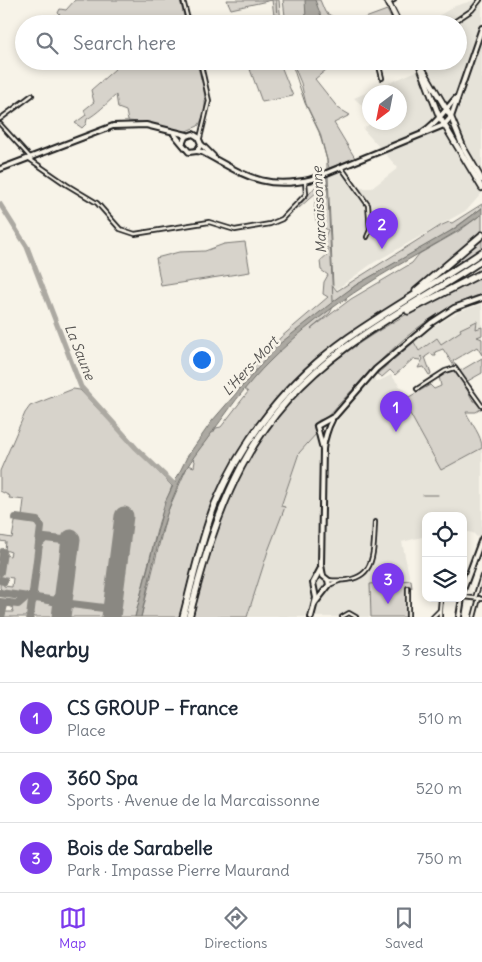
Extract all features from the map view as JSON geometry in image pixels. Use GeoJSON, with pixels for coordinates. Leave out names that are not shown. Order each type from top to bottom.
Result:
{"type":"FeatureCollection","features":[{"type":"Feature","properties":{"kind":"highway"},"geometry":{"type":"LineString","coordinates":[[378,319],[429,282],[482,235]]}},
{"type":"Feature","properties":{"kind":"highway"},"geometry":{"type":"LineString","coordinates":[[183,617],[215,505],[247,443],[273,408],[302,377],[332,350],[482,252]]}},
{"type":"Feature","properties":{"kind":"highway"},"geometry":{"type":"LineString","coordinates":[[189,617],[210,538],[221,507],[236,475],[259,437],[285,403],[315,372],[345,347],[482,260]]}},
{"type":"Feature","properties":{"kind":"highway"},"geometry":{"type":"LineString","coordinates":[[396,314],[400,315],[482,273]]}},
{"type":"Feature","properties":{"kind":"main road"},"geometry":{"type":"LineString","coordinates":[[388,2],[394,15]]}},
{"type":"Feature","properties":{"kind":"main road"},"geometry":{"type":"LineString","coordinates":[[467,69],[482,28]]}},
{"type":"Feature","properties":{"kind":"main road"},"geometry":{"type":"LineString","coordinates":[[421,70],[439,116],[482,188]]}},
{"type":"Feature","properties":{"kind":"main road"},"geometry":{"type":"LineString","coordinates":[[423,70],[451,118],[464,149],[482,180]]}},
{"type":"Feature","properties":{"kind":"main road"},"geometry":{"type":"LineString","coordinates":[[172,132],[183,142],[187,151],[202,152],[244,175],[263,181],[284,183],[305,181],[444,125],[451,118],[467,70]]}},
{"type":"Feature","properties":{"kind":"main road"},"geometry":{"type":"LineString","coordinates":[[417,136],[433,126],[445,108],[457,96]]}},
{"type":"Feature","properties":{"kind":"main road"},"geometry":{"type":"LineString","coordinates":[[0,169],[113,126],[146,125],[187,135],[193,134],[200,138],[201,144],[197,151]]}},
{"type":"Feature","properties":{"kind":"main road"},"geometry":{"type":"LineString","coordinates":[[183,142],[187,135]]}},
{"type":"Feature","properties":{"kind":"main road"},"geometry":{"type":"LineString","coordinates":[[201,144],[227,166]]}},
{"type":"Feature","properties":{"kind":"main road"},"geometry":{"type":"LineString","coordinates":[[323,449],[317,430],[318,426],[327,424],[376,369],[423,329],[454,308],[482,298]]}},
{"type":"Feature","properties":{"kind":"main road"},"geometry":{"type":"LineString","coordinates":[[323,576],[321,566],[323,449],[329,430],[327,424]]}},
{"type":"Feature","properties":{"kind":"main road"},"geometry":{"type":"LineString","coordinates":[[320,435],[326,435]]}},
{"type":"Feature","properties":{"kind":"main road"},"geometry":{"type":"LineString","coordinates":[[467,573],[482,537]]}},
{"type":"Feature","properties":{"kind":"main road"},"geometry":{"type":"LineString","coordinates":[[467,579],[482,537]]}},
{"type":"Feature","properties":{"kind":"main road"},"geometry":{"type":"LineString","coordinates":[[311,617],[316,590],[313,584],[321,566]]}},
{"type":"Feature","properties":{"kind":"main road"},"geometry":{"type":"LineString","coordinates":[[315,603],[322,592],[329,586],[328,580],[323,576],[318,576]]}},
{"type":"Feature","properties":{"kind":"main road"},"geometry":{"type":"LineString","coordinates":[[316,590],[322,592]]}},
{"type":"Feature","properties":{"kind":"main road"},"geometry":{"type":"LineString","coordinates":[[458,617],[460,602]]}},
{"type":"Feature","properties":{"kind":"street"},"geometry":{"type":"LineString","coordinates":[[183,0],[187,15]]}},
{"type":"Feature","properties":{"kind":"street"},"geometry":{"type":"LineString","coordinates":[[388,2],[394,0]]}},
{"type":"Feature","properties":{"kind":"street"},"geometry":{"type":"LineString","coordinates":[[464,15],[472,10],[480,0]]}},
{"type":"Feature","properties":{"kind":"street"},"geometry":{"type":"LineString","coordinates":[[200,138],[209,102],[202,70]]}},
{"type":"Feature","properties":{"kind":"street"},"geometry":{"type":"LineString","coordinates":[[380,70],[382,78]]}},
{"type":"Feature","properties":{"kind":"street"},"geometry":{"type":"LineString","coordinates":[[0,119],[32,95]]}},
{"type":"Feature","properties":{"kind":"street"},"geometry":{"type":"LineString","coordinates":[[0,124],[29,157],[97,203],[120,228],[139,234],[209,222],[235,230],[275,222],[288,214],[306,194],[305,181]]}},
{"type":"Feature","properties":{"kind":"street"},"geometry":{"type":"LineString","coordinates":[[193,134],[202,127]]}},
{"type":"Feature","properties":{"kind":"street"},"geometry":{"type":"LineString","coordinates":[[342,167],[368,205],[370,230],[367,237]]}},
{"type":"Feature","properties":{"kind":"street"},"geometry":{"type":"LineString","coordinates":[[417,389],[445,371],[455,368],[482,406]]}},
{"type":"Feature","properties":{"kind":"street"},"geometry":{"type":"LineString","coordinates":[[329,586],[342,580],[359,576],[370,568],[373,557],[375,522]]}},
{"type":"Feature","properties":{"kind":"street"},"geometry":{"type":"LineString","coordinates":[[475,598],[482,576]]}},
{"type":"Feature","properties":{"kind":"street"},"geometry":{"type":"LineString","coordinates":[[328,580],[342,580]]}},
{"type":"Feature","properties":{"kind":"street"},"geometry":{"type":"LineString","coordinates":[[408,588],[408,617]]}},
{"type":"Feature","properties":{"kind":"street"},"geometry":{"type":"LineString","coordinates":[[467,598],[481,598],[474,617]]}},
{"type":"Feature","properties":{"kind":"street"},"geometry":{"type":"LineString","coordinates":[[440,617],[441,602]]}},
{"type":"Feature","properties":{"kind":"street"},"geometry":{"type":"LineString","coordinates":[[433,617],[440,610]]}},
{"type":"Feature","properties":{"kind":"street"},"geometry":{"type":"LineString","coordinates":[[342,617],[349,613],[356,617]]}},
{"type":"Feature","properties":{"kind":"shaded area"},"geometry":{"type":"Polygon","coordinates":[[[75,0],[180,0],[184,15],[60,15],[58,13],[60,9],[66,10],[75,0]]]}},
{"type":"Feature","properties":{"kind":"shaded area"},"geometry":{"type":"Polygon","coordinates":[[[227,0],[272,0],[231,9],[227,0]]]}},
{"type":"Feature","properties":{"kind":"shaded area"},"geometry":{"type":"Polygon","coordinates":[[[272,0],[279,0],[280,15],[274,15],[272,0]]]}},
{"type":"Feature","properties":{"kind":"shaded area"},"geometry":{"type":"Polygon","coordinates":[[[283,0],[320,0],[325,12],[330,15],[285,15],[283,0]]]}},
{"type":"Feature","properties":{"kind":"shaded area"},"geometry":{"type":"Polygon","coordinates":[[[305,0],[315,0],[321,15],[306,15],[305,0]]]}},
{"type":"Feature","properties":{"kind":"shaded area"},"geometry":{"type":"Polygon","coordinates":[[[475,0],[482,0],[482,193],[467,210],[373,263],[337,289],[333,286],[328,176],[341,171],[356,191],[360,188],[372,188],[398,168],[364,130],[407,130],[407,85],[384,85],[419,70],[467,70],[467,15],[440,15],[455,6],[475,0]]]}},
{"type":"Feature","properties":{"kind":"shaded area"},"geometry":{"type":"Polygon","coordinates":[[[387,10],[390,15],[373,15],[387,10]]]}},
{"type":"Feature","properties":{"kind":"shaded area"},"geometry":{"type":"Polygon","coordinates":[[[114,70],[199,70],[203,86],[204,111],[198,126],[184,132],[151,123],[128,121],[126,111],[118,108],[116,95],[87,119],[86,124],[82,128],[75,123],[86,115],[84,110],[94,102],[91,90],[114,70]]]}},
{"type":"Feature","properties":{"kind":"shaded area"},"geometry":{"type":"Polygon","coordinates":[[[250,70],[283,70],[293,96],[262,102],[250,70]]]}},
{"type":"Feature","properties":{"kind":"shaded area"},"geometry":{"type":"Polygon","coordinates":[[[296,70],[326,70],[315,79],[338,108],[350,115],[334,123],[355,158],[329,168],[320,133],[306,104],[296,70]]]}},
{"type":"Feature","properties":{"kind":"shaded area"},"geometry":{"type":"Polygon","coordinates":[[[362,95],[362,105],[354,98],[362,95]]]}},
{"type":"Feature","properties":{"kind":"shaded area"},"geometry":{"type":"Polygon","coordinates":[[[328,176],[333,286],[337,291],[440,226],[449,222],[452,223],[482,204],[482,208],[445,235],[356,285],[348,291],[346,301],[337,299],[330,313],[311,329],[351,299],[412,263],[419,254],[459,231],[482,214],[482,232],[430,278],[322,353],[285,387],[239,449],[216,495],[199,542],[180,617],[141,617],[167,513],[188,465],[194,467],[195,461],[192,458],[211,432],[213,433],[216,428],[221,427],[248,392],[244,389],[248,380],[240,389],[237,384],[268,350],[270,351],[280,338],[328,297],[323,294],[324,282],[328,275],[321,270],[320,261],[328,254],[328,248],[322,244],[322,237],[325,236],[328,230],[317,224],[315,211],[315,202],[322,191],[318,191],[299,208],[299,206],[321,180],[324,184],[325,177],[328,176]]]}},
{"type":"Feature","properties":{"kind":"shaded area"},"geometry":{"type":"Polygon","coordinates":[[[482,208],[482,214],[468,224],[380,276],[329,311],[293,339],[253,379],[198,452],[182,477],[161,532],[141,617],[135,617],[165,502],[187,457],[212,421],[278,345],[356,285],[454,229],[482,208]]]}},
{"type":"Feature","properties":{"kind":"shaded area"},"geometry":{"type":"Polygon","coordinates":[[[482,239],[482,248],[442,274],[442,272],[482,239]]]}},
{"type":"Feature","properties":{"kind":"shaded area"},"geometry":{"type":"Polygon","coordinates":[[[245,242],[250,272],[161,286],[156,258],[179,252],[205,251],[224,244],[245,242]]]}},
{"type":"Feature","properties":{"kind":"shaded area"},"geometry":{"type":"Polygon","coordinates":[[[482,276],[482,294],[458,303],[416,329],[378,363],[326,418],[319,420],[313,425],[316,434],[299,453],[281,506],[285,507],[268,551],[247,617],[193,617],[211,549],[228,499],[256,445],[281,412],[309,383],[339,358],[372,335],[407,314],[482,276]]]}},
{"type":"Feature","properties":{"kind":"shaded area"},"geometry":{"type":"Polygon","coordinates":[[[482,304],[482,355],[477,347],[452,362],[437,338],[419,351],[414,341],[430,329],[460,311],[482,304]]]}},
{"type":"Feature","properties":{"kind":"shaded area"},"geometry":{"type":"Polygon","coordinates":[[[477,321],[476,329],[482,327],[482,335],[477,337],[482,339],[482,355],[477,347],[453,361],[456,365],[454,366],[443,349],[435,352],[436,356],[433,356],[431,353],[425,357],[431,374],[429,375],[424,367],[418,368],[423,359],[421,356],[420,360],[413,359],[395,375],[390,370],[382,377],[377,374],[414,342],[419,351],[437,338],[441,344],[461,331],[460,329],[477,321]]]}},
{"type":"Feature","properties":{"kind":"shaded area"},"geometry":{"type":"Polygon","coordinates":[[[482,358],[482,373],[466,382],[460,371],[482,358]]]}},
{"type":"Feature","properties":{"kind":"shaded area"},"geometry":{"type":"Polygon","coordinates":[[[450,370],[458,372],[472,399],[482,408],[476,412],[466,412],[482,443],[482,448],[441,470],[403,401],[407,395],[409,397],[430,385],[434,389],[441,386],[439,376],[450,370]]]}},
{"type":"Feature","properties":{"kind":"shaded area"},"geometry":{"type":"Polygon","coordinates":[[[391,375],[407,395],[403,401],[441,469],[482,448],[482,534],[477,537],[473,533],[467,532],[467,512],[422,512],[422,537],[402,542],[410,580],[370,584],[371,617],[247,617],[284,507],[281,507],[299,453],[316,434],[319,439],[327,439],[342,414],[374,377],[377,382],[391,375]]]}},
{"type":"Feature","properties":{"kind":"shaded area"},"geometry":{"type":"Polygon","coordinates":[[[73,389],[80,390],[172,486],[159,522],[135,617],[67,617],[77,540],[44,535],[40,521],[22,517],[24,500],[9,498],[10,496],[0,491],[0,471],[25,413],[30,406],[73,389]]]}},
{"type":"Feature","properties":{"kind":"shaded area"},"geometry":{"type":"Polygon","coordinates":[[[18,520],[37,523],[39,529],[32,589],[26,595],[3,591],[0,588],[0,582],[3,582],[4,586],[12,587],[13,578],[5,577],[4,580],[0,579],[6,555],[10,556],[11,552],[5,550],[6,542],[0,541],[0,536],[12,538],[15,522],[18,520]]]}},
{"type":"Feature","properties":{"kind":"shaded area"},"geometry":{"type":"Polygon","coordinates":[[[47,540],[60,542],[64,548],[58,595],[52,598],[39,596],[36,591],[42,545],[47,540]]]}},
{"type":"Feature","properties":{"kind":"shaded area"},"geometry":{"type":"Polygon","coordinates":[[[411,580],[412,588],[406,592],[406,617],[371,617],[370,584],[411,580]]]}},
{"type":"Feature","properties":{"kind":"shaded area"},"geometry":{"type":"Polygon","coordinates":[[[27,600],[30,605],[28,617],[3,617],[5,612],[13,612],[12,607],[20,605],[27,600]]]}},
{"type":"Feature","properties":{"kind":"shaded area"},"geometry":{"type":"Polygon","coordinates":[[[37,601],[55,605],[55,617],[32,617],[34,605],[37,601]]]}},
{"type":"Feature","properties":{"kind":"waterway","name":"Marcaissonne"},"geometry":{"type":"LineString","coordinates":[[276,0],[277,15]]}},
{"type":"Feature","properties":{"kind":"waterway","name":"Marcaissonne"},"geometry":{"type":"LineString","coordinates":[[294,70],[305,103],[319,132],[327,160],[327,171]]}},
{"type":"Feature","properties":{"kind":"waterway","name":"Marcaissonne"},"geometry":{"type":"LineString","coordinates":[[327,175],[333,301]]}},
{"type":"Feature","properties":{"kind":"waterway","name":"La Saune"},"geometry":{"type":"LineString","coordinates":[[0,204],[27,247],[81,387],[136,448],[175,485]]}},
{"type":"Feature","properties":{"kind":"waterway"},"geometry":{"type":"LineString","coordinates":[[423,495],[438,495]]}},
{"type":"Feature","properties":{"kind":"taxiway"},"geometry":{"type":"LineString","coordinates":[[16,518],[37,521],[41,527],[30,617]]}},
{"type":"Feature","properties":{"kind":"taxiway"},"geometry":{"type":"LineString","coordinates":[[40,543],[45,538],[63,540],[70,548]]}},
{"type":"Feature","properties":{"kind":"taxiway"},"geometry":{"type":"LineString","coordinates":[[0,572],[3,552]]}},
{"type":"Feature","properties":{"kind":"taxiway"},"geometry":{"type":"LineString","coordinates":[[0,580],[4,581]]}},
{"type":"Feature","properties":{"kind":"taxiway"},"geometry":{"type":"LineString","coordinates":[[0,593],[57,601],[64,596]]}},
{"type":"Feature","properties":{"kind":"taxiway"},"geometry":{"type":"LineString","coordinates":[[0,602],[18,604],[26,597]]}},
{"type":"Feature","properties":{"kind":"taxiway"},"geometry":{"type":"LineString","coordinates":[[1,617],[4,605],[7,603]]}},
{"type":"Feature","properties":{"kind":"taxiway"},"geometry":{"type":"LineString","coordinates":[[63,603],[112,609]]}},
{"type":"Feature","properties":{"kind":"runway"},"geometry":{"type":"LineString","coordinates":[[111,617],[124,516]]}},
{"type":"Feature","properties":{"kind":"runway"},"geometry":{"type":"LineString","coordinates":[[61,617],[71,539]]}},
{"type":"Feature","properties":{"kind":"place","name":"360 Spa"},"geometry":{"type":"Point","coordinates":[382,249]}},
{"type":"Feature","properties":{"kind":"place","name":"CS GROUP – France"},"geometry":{"type":"Point","coordinates":[396,432]}},
{"type":"Feature","properties":{"kind":"place","name":"Bois de Sarabelle"},"geometry":{"type":"Point","coordinates":[388,604]}},
{"type":"Feature","properties":{"kind":"water label","name":"L'Hers-Mort"},"geometry":{"type":"Point","coordinates":[250,366]}}]}
